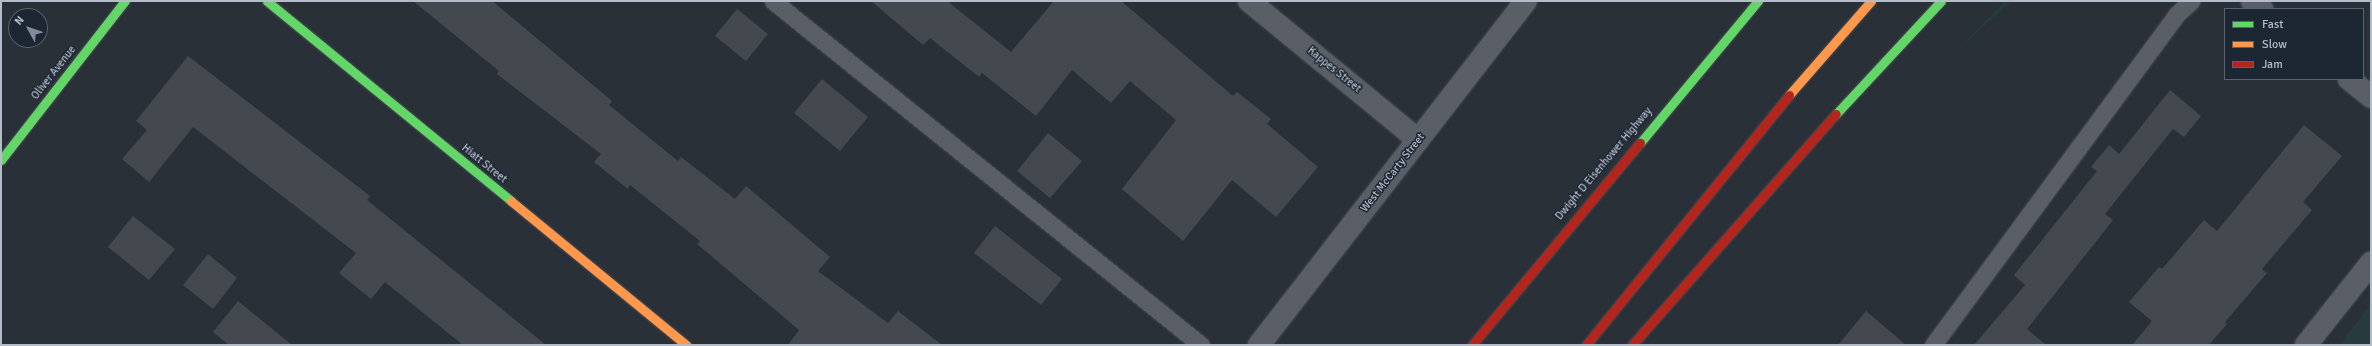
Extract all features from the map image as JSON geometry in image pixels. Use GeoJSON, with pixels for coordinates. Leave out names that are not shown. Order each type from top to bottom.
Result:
{"type":"FeatureCollection","features":[{"type":"Feature","properties":{"kind":"main road","name":"Oliver Avenue"},"geometry":{"type":"LineString","coordinates":[[1,160],[125,1]]}},
{"type":"Feature","properties":{"kind":"main road","name":"Hiatt Street"},"geometry":{"type":"LineString","coordinates":[[267,1],[686,345]]}},
{"type":"Feature","properties":{"kind":"main road"},"geometry":{"type":"LineString","coordinates":[[1727,36],[1753,1]]}},
{"type":"Feature","properties":{"kind":"main road","name":"Dwight D Eisenhower Highway"},"geometry":{"type":"LineString","coordinates":[[1472,345],[1727,36],[1758,1]]}},
{"type":"Feature","properties":{"kind":"main road"},"geometry":{"type":"LineString","coordinates":[[1586,345],[1802,79],[1871,1]]}},
{"type":"Feature","properties":{"kind":"main road"},"geometry":{"type":"LineString","coordinates":[[1632,345],[1861,86],[1941,1]]}},
{"type":"Feature","properties":{"kind":"street","name":"Kappes Street"},"geometry":{"type":"LineString","coordinates":[[1250,1],[1418,140]]}},
{"type":"Feature","properties":{"kind":"street","name":"West McCarty Street"},"geometry":{"type":"LineString","coordinates":[[1259,345],[1526,1]]}},
{"type":"Feature","properties":{"kind":"street"},"geometry":{"type":"LineString","coordinates":[[2252,1],[2261,8]]}},
{"type":"Feature","properties":{"kind":"street"},"geometry":{"type":"LineString","coordinates":[[2350,80],[2371,97]]}},
{"type":"Feature","properties":{"kind":"street"},"geometry":{"type":"LineString","coordinates":[[2306,345],[2371,262]]}},
{"type":"Feature","properties":{"kind":"lane"},"geometry":{"type":"LineString","coordinates":[[773,1],[1200,345]]}},
{"type":"Feature","properties":{"kind":"lane"},"geometry":{"type":"LineString","coordinates":[[1933,345],[2176,15],[2191,1]]}},
{"type":"Feature","properties":{"kind":"green space"},"geometry":{"type":"Polygon","coordinates":[[[2005,1],[2012,1],[1955,52],[2005,1]]]}},
{"type":"Feature","properties":{"kind":"green space"},"geometry":{"type":"Polygon","coordinates":[[[2371,304],[2371,345],[2339,345],[2371,304]]]}},
{"type":"Feature","properties":{"kind":"building"},"geometry":{"type":"Polygon","coordinates":[[[413,1],[492,1],[612,101],[609,105],[678,161],[681,157],[735,199],[746,186],[830,257],[818,271],[888,323],[898,311],[942,345],[788,345],[799,330],[697,244],[700,241],[630,185],[628,189],[594,162],[601,154],[497,74],[499,71],[413,1]]]}},
{"type":"Feature","properties":{"kind":"building"},"geometry":{"type":"Polygon","coordinates":[[[871,1],[947,1],[1011,52],[1054,1],[1121,1],[1233,96],[1237,92],[1271,119],[1267,124],[1318,167],[1276,217],[1232,180],[1183,241],[1122,189],[1176,120],[1130,81],[1111,103],[1072,70],[1036,116],[982,73],[979,77],[930,38],[923,45],[871,1]]]}},
{"type":"Feature","properties":{"kind":"building"},"geometry":{"type":"Polygon","coordinates":[[[737,9],[768,34],[746,61],[715,36],[737,9]]]}},
{"type":"Feature","properties":{"kind":"building"},"geometry":{"type":"Polygon","coordinates":[[[188,56],[370,196],[367,200],[546,345],[463,345],[385,282],[371,299],[339,273],[356,253],[193,127],[149,182],[122,159],[147,130],[136,121],[188,56]]]}},
{"type":"Feature","properties":{"kind":"building"},"geometry":{"type":"Polygon","coordinates":[[[822,79],[868,117],[840,151],[794,113],[822,79]]]}},
{"type":"Feature","properties":{"kind":"building"},"geometry":{"type":"Polygon","coordinates":[[[2170,90],[2201,116],[2184,137],[2173,129],[2105,214],[2113,220],[2027,329],[2046,345],[1974,345],[2025,285],[2014,275],[2097,171],[2091,167],[2109,145],[2119,154],[2170,90]]]}},
{"type":"Feature","properties":{"kind":"building"},"geometry":{"type":"Polygon","coordinates":[[[2304,125],[2342,156],[2303,202],[2312,210],[2262,269],[2267,273],[2225,322],[2227,324],[2209,345],[2132,345],[2152,321],[2129,302],[2159,267],[2162,269],[2204,220],[2217,231],[2304,125]]]}},
{"type":"Feature","properties":{"kind":"building"},"geometry":{"type":"Polygon","coordinates":[[[1048,133],[1082,161],[1050,198],[1017,171],[1048,133]]]}},
{"type":"Feature","properties":{"kind":"building"},"geometry":{"type":"Polygon","coordinates":[[[133,216],[175,249],[149,280],[108,247],[133,216]]]}},
{"type":"Feature","properties":{"kind":"building"},"geometry":{"type":"Polygon","coordinates":[[[995,226],[1062,279],[1041,305],[974,253],[995,226]]]}},
{"type":"Feature","properties":{"kind":"building"},"geometry":{"type":"Polygon","coordinates":[[[208,254],[237,278],[213,309],[183,285],[208,254]]]}},
{"type":"Feature","properties":{"kind":"building"},"geometry":{"type":"Polygon","coordinates":[[[238,301],[292,345],[229,345],[213,332],[238,301]]]}},
{"type":"Feature","properties":{"kind":"building"},"geometry":{"type":"Polygon","coordinates":[[[1866,311],[1906,345],[1838,345],[1866,311]]]}},
{"type":"Feature","properties":{"kind":"traffic: fast"},"geometry":{"type":"LineString","coordinates":[[1,160],[125,1]]}},
{"type":"Feature","properties":{"kind":"traffic: fast"},"geometry":{"type":"LineString","coordinates":[[267,1],[511,201]]}},
{"type":"Feature","properties":{"kind":"traffic: fast"},"geometry":{"type":"LineString","coordinates":[[1640,143],[1758,1]]}},
{"type":"Feature","properties":{"kind":"traffic: fast"},"geometry":{"type":"LineString","coordinates":[[1836,114],[1941,1]]}},
{"type":"Feature","properties":{"kind":"traffic: slow"},"geometry":{"type":"LineString","coordinates":[[1789,95],[1871,1]]}},
{"type":"Feature","properties":{"kind":"traffic: slow"},"geometry":{"type":"LineString","coordinates":[[511,201],[686,345]]}},
{"type":"Feature","properties":{"kind":"traffic: jam"},"geometry":{"type":"LineString","coordinates":[[1586,345],[1789,95]]}},
{"type":"Feature","properties":{"kind":"traffic: jam"},"geometry":{"type":"LineString","coordinates":[[1632,345],[1836,114]]}},
{"type":"Feature","properties":{"kind":"traffic: jam"},"geometry":{"type":"LineString","coordinates":[[1472,345],[1640,143]]}}]}
